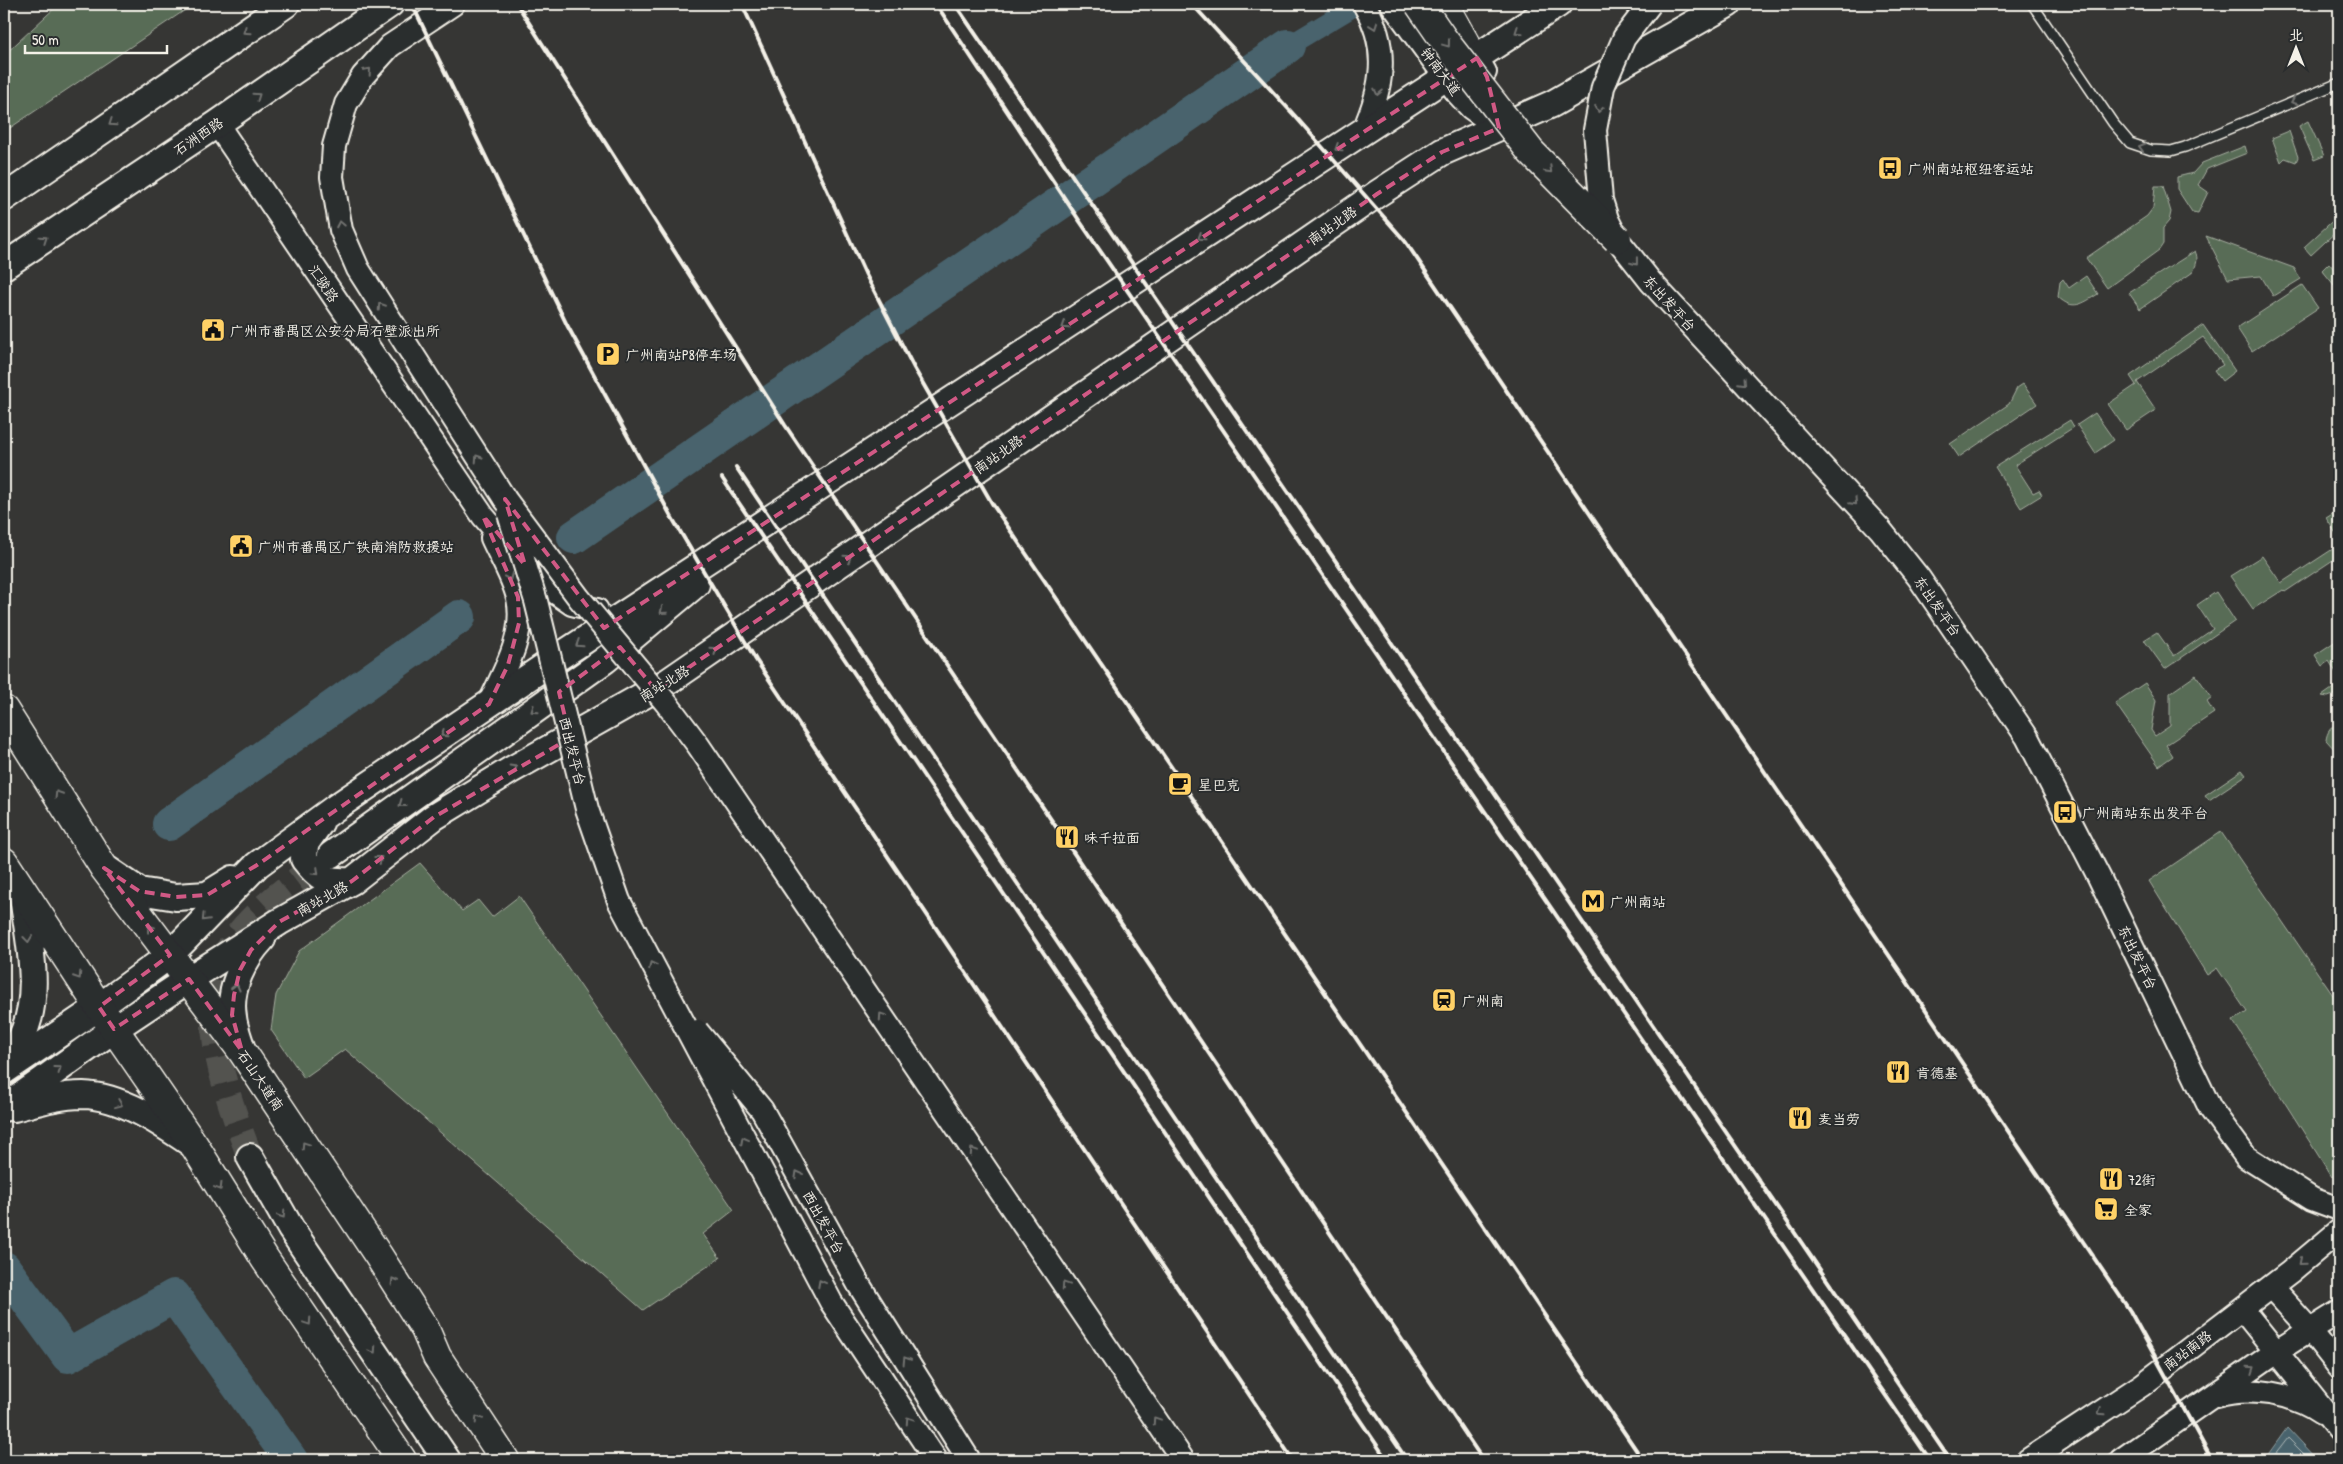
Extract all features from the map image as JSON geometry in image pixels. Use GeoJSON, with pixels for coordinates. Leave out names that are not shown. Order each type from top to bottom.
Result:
{"type":"FeatureCollection","features":[{"type":"Feature","properties":{"kind":"main road"},"geometry":{"type":"LineString","coordinates":[[4,198],[286,4]]}},
{"type":"Feature","properties":{"kind":"main road","name":"石洲西路"},"geometry":{"type":"LineString","coordinates":[[4,266],[217,124],[390,4]]}},
{"type":"Feature","properties":{"kind":"main road"},"geometry":{"type":"LineString","coordinates":[[104,868],[139,891],[176,897],[206,895],[257,865],[489,704],[1558,4]]}},
{"type":"Feature","properties":{"kind":"main road","name":"南站北路"},"geometry":{"type":"LineString","coordinates":[[279,922],[352,881],[434,817],[511,770],[670,681],[1377,194],[1442,152],[1552,104],[1728,4]]}},
{"type":"Feature","properties":{"kind":"main road"},"geometry":{"type":"LineString","coordinates":[[1404,8],[1444,40],[1530,152],[1617,239]]}},
{"type":"Feature","properties":{"kind":"main road"},"geometry":{"type":"LineString","coordinates":[[331,855],[605,660],[795,502]]}},
{"type":"Feature","properties":{"kind":"main road","name":"石山大道南"},"geometry":{"type":"LineString","coordinates":[[4,710],[104,868],[242,1051],[426,1329],[437,1357],[505,1460]]}},
{"type":"Feature","properties":{"kind":"main road"},"geometry":{"type":"LineString","coordinates":[[324,817],[305,844],[304,858],[317,875],[329,882],[352,881]]}},
{"type":"Feature","properties":{"kind":"main road"},"geometry":{"type":"LineString","coordinates":[[4,862],[99,1007],[194,1145],[265,1259],[402,1460]]}},
{"type":"Feature","properties":{"kind":"main road"},"geometry":{"type":"LineString","coordinates":[[4,1070],[99,1007],[170,954],[257,865]]}},
{"type":"Feature","properties":{"kind":"main road"},"geometry":{"type":"LineString","coordinates":[[4,1062],[18,1043],[27,1022],[33,998],[33,977],[22,890]]}},
{"type":"Feature","properties":{"kind":"main road"},"geometry":{"type":"LineString","coordinates":[[4,1109],[114,1029],[279,922]]}},
{"type":"Feature","properties":{"kind":"main road"},"geometry":{"type":"LineString","coordinates":[[242,1051],[232,1015],[234,995],[240,970],[251,950],[279,922]]}},
{"type":"Feature","properties":{"kind":"main road"},"geometry":{"type":"LineString","coordinates":[[4,1109],[61,1096],[84,1095],[110,1100],[137,1111],[162,1124],[194,1145]]}},
{"type":"Feature","properties":{"kind":"main road"},"geometry":{"type":"LineString","coordinates":[[250,1157],[291,1229],[447,1460]]}},
{"type":"Feature","properties":{"kind":"street"},"geometry":{"type":"LineString","coordinates":[[453,4],[390,46],[363,76],[346,104],[334,146],[332,178],[341,230],[358,269],[505,499],[579,598],[667,704],[698,745],[1183,1460]]}},
{"type":"Feature","properties":{"kind":"street"},"geometry":{"type":"LineString","coordinates":[[1363,132],[1377,96],[1381,78],[1381,50],[1376,30],[1364,4]]}},
{"type":"Feature","properties":{"kind":"street"},"geometry":{"type":"LineString","coordinates":[[1447,4],[1487,77],[1499,128]]}},
{"type":"Feature","properties":{"kind":"street","name":"东出发平台"},"geometry":{"type":"LineString","coordinates":[[1650,4],[1624,38],[1603,87],[1595,130],[1601,200],[1607,219],[1617,239],[1656,288],[1880,530],[1918,578],[2000,697],[2027,737],[2099,877],[2210,1108],[2225,1130],[2246,1157],[2312,1199],[2339,1209]]}},
{"type":"Feature","properties":{"kind":"street","name":"钟南大道"},"geometry":{"type":"LineString","coordinates":[[1404,8],[1445,78],[1471,108],[1499,128]]}},
{"type":"Feature","properties":{"kind":"street","name":"汇骏路"},"geometry":{"type":"LineString","coordinates":[[217,124],[483,516]]}},
{"type":"Feature","properties":{"kind":"street","name":"西出发平台"},"geometry":{"type":"LineString","coordinates":[[505,499],[536,601],[587,809],[619,901],[831,1302],[936,1460]]}},
{"type":"Feature","properties":{"kind":"street"},"geometry":{"type":"LineString","coordinates":[[483,516],[539,581],[572,604],[590,610],[608,611],[622,608],[660,591]]}},
{"type":"Feature","properties":{"kind":"street"},"geometry":{"type":"LineString","coordinates":[[483,516],[518,598],[519,623],[508,665],[489,704]]}},
{"type":"Feature","properties":{"kind":"street","name":"西出发平台"},"geometry":{"type":"LineString","coordinates":[[666,993],[762,1110],[859,1285],[969,1460]]}},
{"type":"Feature","properties":{"kind":"street","name":"南站南路"},"geometry":{"type":"LineString","coordinates":[[2028,1460],[2142,1385],[2271,1287],[2339,1231]]}},
{"type":"Feature","properties":{"kind":"street"},"geometry":{"type":"LineString","coordinates":[[2271,1287],[2310,1330],[2339,1366]]}},
{"type":"Feature","properties":{"kind":"street"},"geometry":{"type":"LineString","coordinates":[[2242,1309],[2336,1426]]}},
{"type":"Feature","properties":{"kind":"street"},"geometry":{"type":"LineString","coordinates":[[2121,1460],[2277,1351],[2339,1312]]}},
{"type":"Feature","properties":{"kind":"street"},"geometry":{"type":"LineString","coordinates":[[2205,1400],[2227,1393],[2247,1391],[2289,1397],[2310,1406],[2336,1426]]}},
{"type":"Feature","properties":{"kind":"lane"},"geometry":{"type":"LineString","coordinates":[[2032,4],[2113,123],[2130,144],[2152,150],[2171,151],[2185,147],[2339,83]]}},
{"type":"Feature","properties":{"kind":"highlighted area"},"geometry":{"type":"Polygon","coordinates":[[[1477,58],[1487,77],[1499,128],[1442,152],[1377,194],[669,681],[655,689],[620,647],[559,692],[570,738],[434,817],[352,881],[279,922],[251,950],[240,970],[234,995],[232,1015],[242,1051],[189,979],[114,1029],[99,1007],[170,955],[104,868],[139,891],[176,897],[207,895],[257,865],[489,704],[508,665],[519,623],[518,597],[483,516],[525,565],[505,499],[604,628],[1477,58]]]}},
{"type":"Feature","properties":{"kind":"green space"},"geometry":{"type":"Polygon","coordinates":[[[59,4],[194,4],[4,132],[4,55],[59,4]]]}},
{"type":"Feature","properties":{"kind":"green space"},"geometry":{"type":"Polygon","coordinates":[[[2308,121],[2324,156],[2314,160],[2299,126],[2308,121]]]}},
{"type":"Feature","properties":{"kind":"green space"},"geometry":{"type":"Polygon","coordinates":[[[2289,131],[2298,157],[2296,162],[2285,158],[2281,162],[2272,138],[2289,131]]]}},
{"type":"Feature","properties":{"kind":"green space"},"geometry":{"type":"Polygon","coordinates":[[[2245,146],[2247,153],[2207,169],[2198,185],[2208,192],[2198,213],[2192,212],[2177,189],[2177,177],[2193,173],[2202,163],[2245,146]]]}},
{"type":"Feature","properties":{"kind":"green space"},"geometry":{"type":"Polygon","coordinates":[[[2155,186],[2163,186],[2171,212],[2169,221],[2163,228],[2163,244],[2159,250],[2107,288],[2086,258],[2147,216],[2153,208],[2155,186]]]}},
{"type":"Feature","properties":{"kind":"green space"},"geometry":{"type":"Polygon","coordinates":[[[2339,215],[2339,229],[2311,255],[2304,247],[2339,215]]]}},
{"type":"Feature","properties":{"kind":"green space"},"geometry":{"type":"Polygon","coordinates":[[[2206,236],[2294,268],[2301,279],[2273,296],[2261,276],[2228,279],[2206,236]]]}},
{"type":"Feature","properties":{"kind":"green space"},"geometry":{"type":"Polygon","coordinates":[[[2195,251],[2197,259],[2193,272],[2140,309],[2129,293],[2195,251]]]}},
{"type":"Feature","properties":{"kind":"green space"},"geometry":{"type":"Polygon","coordinates":[[[2329,263],[2339,275],[2339,291],[2322,270],[2329,263]]]}},
{"type":"Feature","properties":{"kind":"green space"},"geometry":{"type":"Polygon","coordinates":[[[2086,276],[2098,294],[2087,301],[2073,305],[2058,297],[2060,282],[2063,279],[2069,288],[2086,276]]]}},
{"type":"Feature","properties":{"kind":"green space"},"geometry":{"type":"Polygon","coordinates":[[[2302,285],[2318,308],[2252,351],[2237,328],[2302,285]]]}},
{"type":"Feature","properties":{"kind":"green space"},"geometry":{"type":"Polygon","coordinates":[[[2203,325],[2235,371],[2222,381],[2214,370],[2223,365],[2203,337],[2137,382],[2156,410],[2126,430],[2108,404],[2136,385],[2130,376],[2203,325]]]}},
{"type":"Feature","properties":{"kind":"green space"},"geometry":{"type":"Polygon","coordinates":[[[2023,384],[2037,404],[1959,457],[1950,444],[2009,404],[2017,388],[2023,384]]]}},
{"type":"Feature","properties":{"kind":"green space"},"geometry":{"type":"Polygon","coordinates":[[[2095,413],[2114,440],[2095,453],[2077,425],[2095,413]]]}},
{"type":"Feature","properties":{"kind":"green space"},"geometry":{"type":"Polygon","coordinates":[[[2070,420],[2074,427],[2015,465],[2033,493],[2039,490],[2042,495],[2021,508],[1995,467],[2070,420]]]}},
{"type":"Feature","properties":{"kind":"green space"},"geometry":{"type":"Polygon","coordinates":[[[2339,510],[2339,538],[2326,518],[2339,510]]]}},
{"type":"Feature","properties":{"kind":"green space"},"geometry":{"type":"Polygon","coordinates":[[[2339,545],[2339,556],[2285,592],[2283,590],[2253,609],[2230,576],[2262,556],[2281,583],[2339,545]]]}},
{"type":"Feature","properties":{"kind":"green space"},"geometry":{"type":"Polygon","coordinates":[[[2216,592],[2235,621],[2165,669],[2144,640],[2157,632],[2174,656],[2213,629],[2197,605],[2216,592]]]}},
{"type":"Feature","properties":{"kind":"green space"},"geometry":{"type":"Polygon","coordinates":[[[2339,639],[2339,677],[2329,661],[2322,666],[2315,655],[2339,639]]]}},
{"type":"Feature","properties":{"kind":"green space"},"geometry":{"type":"Polygon","coordinates":[[[2196,675],[2212,698],[2207,702],[2214,713],[2166,745],[2173,756],[2159,766],[2115,703],[2145,683],[2156,700],[2151,730],[2155,736],[2170,726],[2170,693],[2196,675]]]}},
{"type":"Feature","properties":{"kind":"green space"},"geometry":{"type":"Polygon","coordinates":[[[2339,684],[2339,693],[2328,697],[2322,696],[2339,684]]]}},
{"type":"Feature","properties":{"kind":"green space"},"geometry":{"type":"Polygon","coordinates":[[[2339,724],[2339,751],[2336,751],[2326,740],[2330,730],[2339,724]]]}},
{"type":"Feature","properties":{"kind":"green space"},"geometry":{"type":"Polygon","coordinates":[[[2242,770],[2246,775],[2209,800],[2205,795],[2242,770]]]}},
{"type":"Feature","properties":{"kind":"green space"},"geometry":{"type":"Polygon","coordinates":[[[2221,832],[2339,1004],[2339,1171],[2332,1177],[2233,1021],[2247,1012],[2217,968],[2207,975],[2149,881],[2221,832]]]}},
{"type":"Feature","properties":{"kind":"green space"},"geometry":{"type":"Polygon","coordinates":[[[420,863],[462,911],[478,900],[492,917],[519,896],[734,1210],[703,1234],[720,1258],[643,1310],[345,1049],[304,1078],[271,1030],[276,995],[299,951],[420,863]]]}},
{"type":"Feature","properties":{"kind":"water"},"geometry":{"type":"Polygon","coordinates":[[[2287,1428],[2317,1460],[2264,1460],[2287,1428]]]}},
{"type":"Feature","properties":{"kind":"waterway"},"geometry":{"type":"LineString","coordinates":[[1288,46],[1358,4]]}},
{"type":"Feature","properties":{"kind":"waterway"},"geometry":{"type":"LineString","coordinates":[[574,537],[1288,46]]}},
{"type":"Feature","properties":{"kind":"waterway"},"geometry":{"type":"LineString","coordinates":[[169,824],[459,617]]}},
{"type":"Feature","properties":{"kind":"waterway"},"geometry":{"type":"LineString","coordinates":[[4,1268],[68,1356],[174,1296],[291,1460]]}},
{"type":"Feature","properties":{"kind":"tunnel"},"geometry":{"type":"LineString","coordinates":[[250,1157],[230,1100],[215,1039],[214,1009],[217,979],[227,952],[245,926],[275,897],[331,855]]}},
{"type":"Feature","properties":{"kind":"railway"},"geometry":{"type":"LineString","coordinates":[[412,4],[567,325],[671,516],[756,660],[1293,1460]]}},
{"type":"Feature","properties":{"kind":"railway"},"geometry":{"type":"LineString","coordinates":[[517,4],[785,425],[1483,1460]]}},
{"type":"Feature","properties":{"kind":"railway"},"geometry":{"type":"LineString","coordinates":[[742,4],[865,273],[914,368],[993,505],[1643,1460]]}},
{"type":"Feature","properties":{"kind":"railway"},"geometry":{"type":"LineString","coordinates":[[936,4],[1079,220],[1930,1460]]}},
{"type":"Feature","properties":{"kind":"railway"},"geometry":{"type":"LineString","coordinates":[[955,4],[1950,1460]]}},
{"type":"Feature","properties":{"kind":"railway"},"geometry":{"type":"LineString","coordinates":[[1192,4],[1295,116],[1405,241],[2130,1311],[2212,1460]]}},
{"type":"Feature","properties":{"kind":"railway"},"geometry":{"type":"LineString","coordinates":[[736,467],[1407,1460]]}},
{"type":"Feature","properties":{"kind":"railway"},"geometry":{"type":"LineString","coordinates":[[722,478],[1387,1460]]}},
{"type":"Feature","properties":{"kind":"place","name":"广州南站枢纽客运站"},"geometry":{"type":"Point","coordinates":[1890,168]}},
{"type":"Feature","properties":{"kind":"place","name":"广州市番禺区公安分局石壁派出所"},"geometry":{"type":"Point","coordinates":[213,330]}},
{"type":"Feature","properties":{"kind":"place","name":"广州南站P8停车场"},"geometry":{"type":"Point","coordinates":[608,354]}},
{"type":"Feature","properties":{"kind":"place","name":"广州市番禺区广铁南消防救援站"},"geometry":{"type":"Point","coordinates":[241,546]}},
{"type":"Feature","properties":{"kind":"place","name":"星巴克"},"geometry":{"type":"Point","coordinates":[1180,784]}},
{"type":"Feature","properties":{"kind":"place","name":"广州南站东出发平台"},"geometry":{"type":"Point","coordinates":[2065,812]}},
{"type":"Feature","properties":{"kind":"place","name":"味千拉面"},"geometry":{"type":"Point","coordinates":[1067,837]}},
{"type":"Feature","properties":{"kind":"place","name":"广州南站"},"geometry":{"type":"Point","coordinates":[1593,901]}},
{"type":"Feature","properties":{"kind":"place","name":"广州南"},"geometry":{"type":"Point","coordinates":[1444,1000]}},
{"type":"Feature","properties":{"kind":"place","name":"肯德基"},"geometry":{"type":"Point","coordinates":[1898,1072]}},
{"type":"Feature","properties":{"kind":"place","name":"麦当劳"},"geometry":{"type":"Point","coordinates":[1800,1118]}},
{"type":"Feature","properties":{"kind":"place","name":"72街"},"geometry":{"type":"Point","coordinates":[2111,1179]}},
{"type":"Feature","properties":{"kind":"place","name":"全家"},"geometry":{"type":"Point","coordinates":[2106,1209]}}]}
